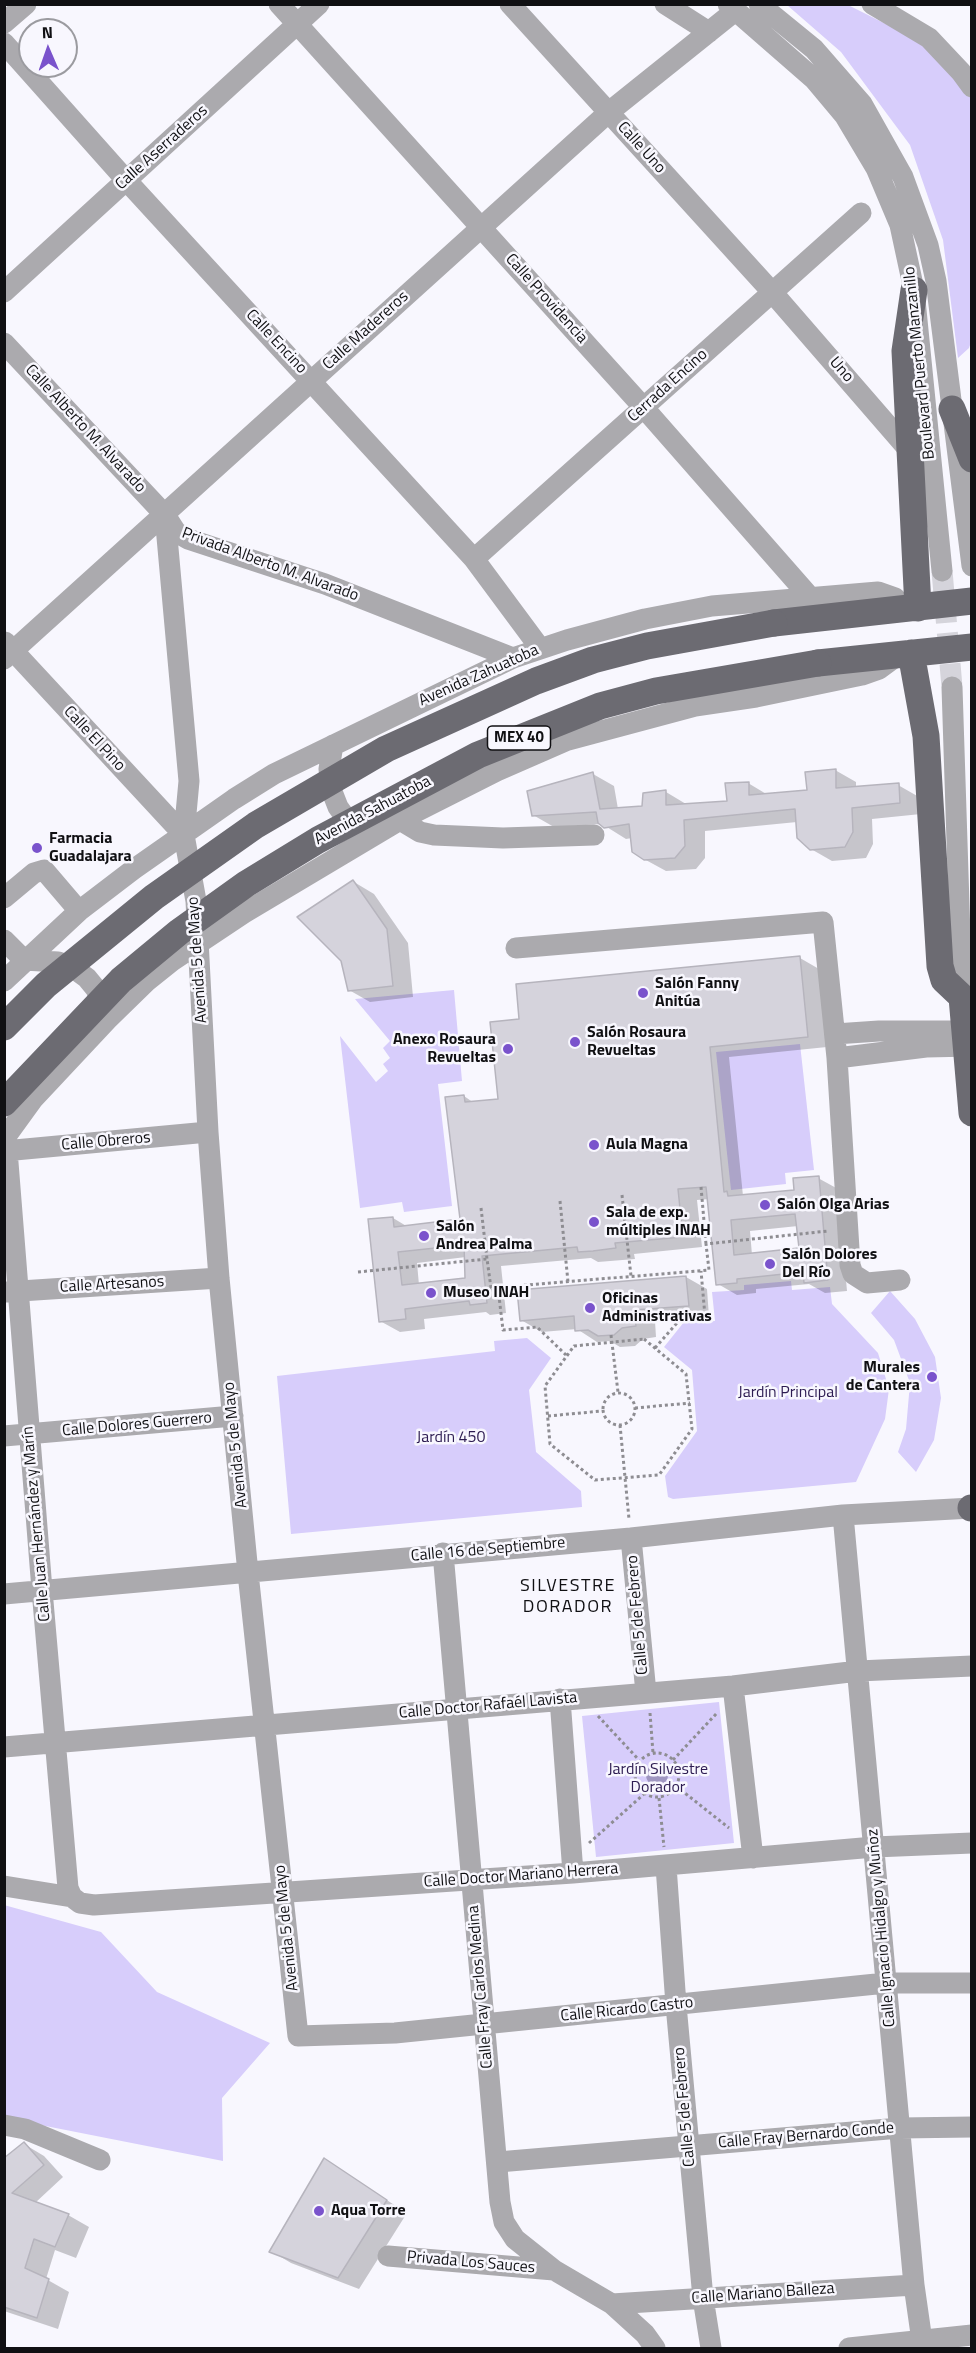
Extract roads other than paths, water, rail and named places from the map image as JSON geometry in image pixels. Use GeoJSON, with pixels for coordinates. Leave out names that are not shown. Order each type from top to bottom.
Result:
{"type":"FeatureCollection","features":[{"type":"Feature","properties":{"kind":"main road"},"geometry":{"type":"LineString","coordinates":[[912,608],[905,351],[914,290]]}},
{"type":"Feature","properties":{"kind":"main road"},"geometry":{"type":"LineString","coordinates":[[952,409],[972,459]]}},
{"type":"Feature","properties":{"kind":"main road","name":"MEX 40"},"geometry":{"type":"LineString","coordinates":[[4,1027],[46,985],[154,897],[256,825],[386,749],[526,685],[593,660],[647,646],[774,623],[972,601]]}},
{"type":"Feature","properties":{"kind":"main road","name":"MEX 40"},"geometry":{"type":"LineString","coordinates":[[905,654],[972,647]]}},
{"type":"Feature","properties":{"kind":"main road"},"geometry":{"type":"LineString","coordinates":[[905,654],[926,736],[940,966],[944,980],[962,997],[969,1038],[972,1113]]}},
{"type":"Feature","properties":{"kind":"main road","name":"Avenida Sahuatoba"},"geometry":{"type":"LineString","coordinates":[[4,1103],[121,980],[179,932],[246,884],[318,840],[478,755],[600,706],[656,690],[818,663],[905,654]]}},
{"type":"Feature","properties":{"kind":"street"},"geometry":{"type":"LineString","coordinates":[[4,23],[26,4]]}},
{"type":"Feature","properties":{"kind":"street","name":"Calle Providencia"},"geometry":{"type":"LineString","coordinates":[[279,4],[644,408],[809,596]]}},
{"type":"Feature","properties":{"kind":"street","name":"Calle Aserraderos"},"geometry":{"type":"LineString","coordinates":[[4,292],[319,4]]}},
{"type":"Feature","properties":{"kind":"street","name":"Calle Uno"},"geometry":{"type":"LineString","coordinates":[[510,4],[772,292]]}},
{"type":"Feature","properties":{"kind":"street"},"geometry":{"type":"LineString","coordinates":[[665,4],[709,32]]}},
{"type":"Feature","properties":{"kind":"street","name":"Boulevard Puerto Manzanillo"},"geometry":{"type":"LineString","coordinates":[[759,4],[814,49],[862,104],[903,177],[928,245],[936,281],[972,566]]}},
{"type":"Feature","properties":{"kind":"street"},"geometry":{"type":"LineString","coordinates":[[872,4],[928,38],[961,72],[972,87]]}},
{"type":"Feature","properties":{"kind":"street","name":"Calle Madereros"},"geometry":{"type":"LineString","coordinates":[[7,651],[165,515],[311,380],[609,112],[709,32],[732,8]]}},
{"type":"Feature","properties":{"kind":"street","name":"Boulevard Puerto Manzanillo"},"geometry":{"type":"LineString","coordinates":[[732,8],[814,79],[846,116],[876,168],[900,225],[914,290],[942,571]]}},
{"type":"Feature","properties":{"kind":"street","name":"Calle Encino"},"geometry":{"type":"LineString","coordinates":[[4,43],[126,180],[474,559],[540,648]]}},
{"type":"Feature","properties":{"kind":"street","name":"Cerrada Encino"},"geometry":{"type":"LineString","coordinates":[[474,559],[861,213]]}},
{"type":"Feature","properties":{"kind":"street","name":"Uno"},"geometry":{"type":"LineString","coordinates":[[772,292],[909,450]]}},
{"type":"Feature","properties":{"kind":"street","name":"Calle Alberto M. Alvarado"},"geometry":{"type":"LineString","coordinates":[[4,344],[165,515]]}},
{"type":"Feature","properties":{"kind":"street","name":"Privada Alberto M. Alvarado"},"geometry":{"type":"LineString","coordinates":[[165,515],[176,532],[188,539],[325,584],[513,658]]}},
{"type":"Feature","properties":{"kind":"street","name":"Privada Alberto M. Alvarado"},"geometry":{"type":"LineString","coordinates":[[165,515],[189,781],[184,835]]}},
{"type":"Feature","properties":{"kind":"street","name":"Avenida Zahuatoba"},"geometry":{"type":"LineString","coordinates":[[184,835],[274,774],[513,658],[540,648],[645,619],[712,606],[809,596],[878,592],[895,598],[912,608]]}},
{"type":"Feature","properties":{"kind":"street","name":"Calle El Pino"},"geometry":{"type":"LineString","coordinates":[[7,651],[184,835]]}},
{"type":"Feature","properties":{"kind":"street"},"geometry":{"type":"LineString","coordinates":[[5,1147],[33,1099],[147,981],[198,944],[400,820],[497,771],[568,740],[695,706],[756,697],[862,675],[879,669],[905,654]]}},
{"type":"Feature","properties":{"kind":"street"},"geometry":{"type":"LineString","coordinates":[[952,687],[962,997]]}},
{"type":"Feature","properties":{"kind":"street"},"geometry":{"type":"LineString","coordinates":[[333,745],[329,769],[331,789],[342,813],[363,841]]}},
{"type":"Feature","properties":{"kind":"street"},"geometry":{"type":"LineString","coordinates":[[400,820],[420,832],[434,835],[503,838],[594,835]]}},
{"type":"Feature","properties":{"kind":"street"},"geometry":{"type":"LineString","coordinates":[[4,981],[79,911],[184,835]]}},
{"type":"Feature","properties":{"kind":"street","name":"Avenida 5 de Mayo"},"geometry":{"type":"LineString","coordinates":[[184,835],[196,901],[208,1132],[219,1278],[248,1573],[297,2020]]}},
{"type":"Feature","properties":{"kind":"street"},"geometry":{"type":"LineString","coordinates":[[4,898],[34,873],[44,870],[79,911]]}},
{"type":"Feature","properties":{"kind":"street"},"geometry":{"type":"LineString","coordinates":[[516,948],[823,922],[837,1058],[850,1265],[853,1274],[867,1283],[900,1280]]}},
{"type":"Feature","properties":{"kind":"street"},"geometry":{"type":"LineString","coordinates":[[4,940],[24,960],[43,960],[72,967],[87,978],[96,989],[107,1020]]}},
{"type":"Feature","properties":{"kind":"street"},"geometry":{"type":"LineString","coordinates":[[835,1034],[879,1030],[969,1038]]}},
{"type":"Feature","properties":{"kind":"street"},"geometry":{"type":"LineString","coordinates":[[837,1058],[926,1047],[969,1038]]}},
{"type":"Feature","properties":{"kind":"street","name":"Calle Obreros"},"geometry":{"type":"LineString","coordinates":[[5,1147],[208,1132]]}},
{"type":"Feature","properties":{"kind":"street","name":"Calle Juan Hernández y Marín"},"geometry":{"type":"LineString","coordinates":[[5,1147],[11,1291],[30,1435],[68,1888],[72,1897]]}},
{"type":"Feature","properties":{"kind":"street","name":"Calle Artesanos"},"geometry":{"type":"LineString","coordinates":[[11,1291],[219,1278]]}},
{"type":"Feature","properties":{"kind":"street","name":"Calle Dolores Guerrero"},"geometry":{"type":"LineString","coordinates":[[4,1436],[233,1416]]}},
{"type":"Feature","properties":{"kind":"street"},"geometry":{"type":"LineString","coordinates":[[971,1508],[972,1514]]}},
{"type":"Feature","properties":{"kind":"street","name":"Calle 16 de Septiembre"},"geometry":{"type":"LineString","coordinates":[[4,1594],[631,1538],[843,1515],[971,1508]]}},
{"type":"Feature","properties":{"kind":"street","name":"Calle Ignacio Hidalgo y Muñoz"},"geometry":{"type":"LineString","coordinates":[[843,1515],[914,2285],[922,2341]]}},
{"type":"Feature","properties":{"kind":"street","name":"Calle 5 de Febrero"},"geometry":{"type":"LineString","coordinates":[[631,1538],[646,1693]]}},
{"type":"Feature","properties":{"kind":"street","name":"Calle Fray Carlos Medina"},"geometry":{"type":"LineString","coordinates":[[443,1553],[500,2202],[504,2222],[515,2238],[554,2270],[612,2304],[645,2334],[655,2349]]}},
{"type":"Feature","properties":{"kind":"street","name":"Calle Doctor Rafaél Lavista"},"geometry":{"type":"LineString","coordinates":[[4,1747],[560,1699],[646,1693],[734,1691],[858,1671],[972,1666]]}},
{"type":"Feature","properties":{"kind":"street"},"geometry":{"type":"LineString","coordinates":[[734,1691],[753,1852]]}},
{"type":"Feature","properties":{"kind":"street"},"geometry":{"type":"LineString","coordinates":[[560,1699],[573,1865]]}},
{"type":"Feature","properties":{"kind":"street","name":"Calle Doctor Mariano Herrera"},"geometry":{"type":"LineString","coordinates":[[4,1886],[72,1897],[80,1903],[94,1905],[471,1880],[573,1865],[666,1866],[753,1852],[972,1843]]}},
{"type":"Feature","properties":{"kind":"street","name":"Calle 5 de Febrero"},"geometry":{"type":"LineString","coordinates":[[666,1866],[676,2005],[703,2298],[711,2349]]}},
{"type":"Feature","properties":{"kind":"street","name":"Calle Ricardo Castro"},"geometry":{"type":"LineString","coordinates":[[297,2020],[298,2037],[395,2033],[886,1983],[972,1983]]}},
{"type":"Feature","properties":{"kind":"street"},"geometry":{"type":"LineString","coordinates":[[4,2125],[25,2129],[100,2160]]}},
{"type":"Feature","properties":{"kind":"street","name":"Calle Fray Bernardo Conde"},"geometry":{"type":"LineString","coordinates":[[498,2162],[900,2128],[972,2127]]}},
{"type":"Feature","properties":{"kind":"street","name":"Privada Los Sauces"},"geometry":{"type":"LineString","coordinates":[[388,2256],[554,2270]]}},
{"type":"Feature","properties":{"kind":"street","name":"Calle Mariano Balleza"},"geometry":{"type":"LineString","coordinates":[[612,2304],[914,2285]]}},
{"type":"Feature","properties":{"kind":"street"},"geometry":{"type":"LineString","coordinates":[[849,2349],[972,2335]]}},
{"type":"Feature","properties":{"kind":"tunnel"},"geometry":{"type":"LineString","coordinates":[[942,571],[952,687]]}},
{"type":"Feature","properties":{"kind":"place","name":"Farmacia Guadalajara"},"geometry":{"type":"Point","coordinates":[37,848]}},
{"type":"Feature","properties":{"kind":"place","name":"Salón Fanny Anitúa"},"geometry":{"type":"Point","coordinates":[643,993]}},
{"type":"Feature","properties":{"kind":"place","name":"Salón Rosaura Revueltas"},"geometry":{"type":"Point","coordinates":[575,1042]}},
{"type":"Feature","properties":{"kind":"place","name":"Anexo Rosaura Revueltas"},"geometry":{"type":"Point","coordinates":[508,1049]}},
{"type":"Feature","properties":{"kind":"place","name":"Aula Magna"},"geometry":{"type":"Point","coordinates":[594,1145]}},
{"type":"Feature","properties":{"kind":"place","name":"Salón Olga Arias"},"geometry":{"type":"Point","coordinates":[765,1205]}},
{"type":"Feature","properties":{"kind":"place","name":"Sala de exp. múltiples INAH"},"geometry":{"type":"Point","coordinates":[594,1222]}},
{"type":"Feature","properties":{"kind":"place","name":"Salón Andrea Palma"},"geometry":{"type":"Point","coordinates":[424,1236]}},
{"type":"Feature","properties":{"kind":"place","name":"Salón Dolores Del Río"},"geometry":{"type":"Point","coordinates":[770,1264]}},
{"type":"Feature","properties":{"kind":"place","name":"Museo INAH"},"geometry":{"type":"Point","coordinates":[431,1293]}},
{"type":"Feature","properties":{"kind":"place","name":"Oficinas Administrativas"},"geometry":{"type":"Point","coordinates":[590,1308]}},
{"type":"Feature","properties":{"kind":"place","name":"Murales de Cantera"},"geometry":{"type":"Point","coordinates":[932,1377]}},
{"type":"Feature","properties":{"kind":"place","name":"Aqua Torre"},"geometry":{"type":"Point","coordinates":[319,2211]}},
{"type":"Feature","properties":{"kind":"district","name":"SILVESTRE DORADOR"},"geometry":{"type":"Point","coordinates":[568,1597]}},
{"type":"Feature","properties":{"kind":"park label","name":"Jardín Principal"},"geometry":{"type":"Point","coordinates":[788,1393]}},
{"type":"Feature","properties":{"kind":"park label","name":"Jardín 450"},"geometry":{"type":"Point","coordinates":[451,1438]}},
{"type":"Feature","properties":{"kind":"park label","name":"Jardín Silvestre Dorador"},"geometry":{"type":"Point","coordinates":[658,1779]}}]}
